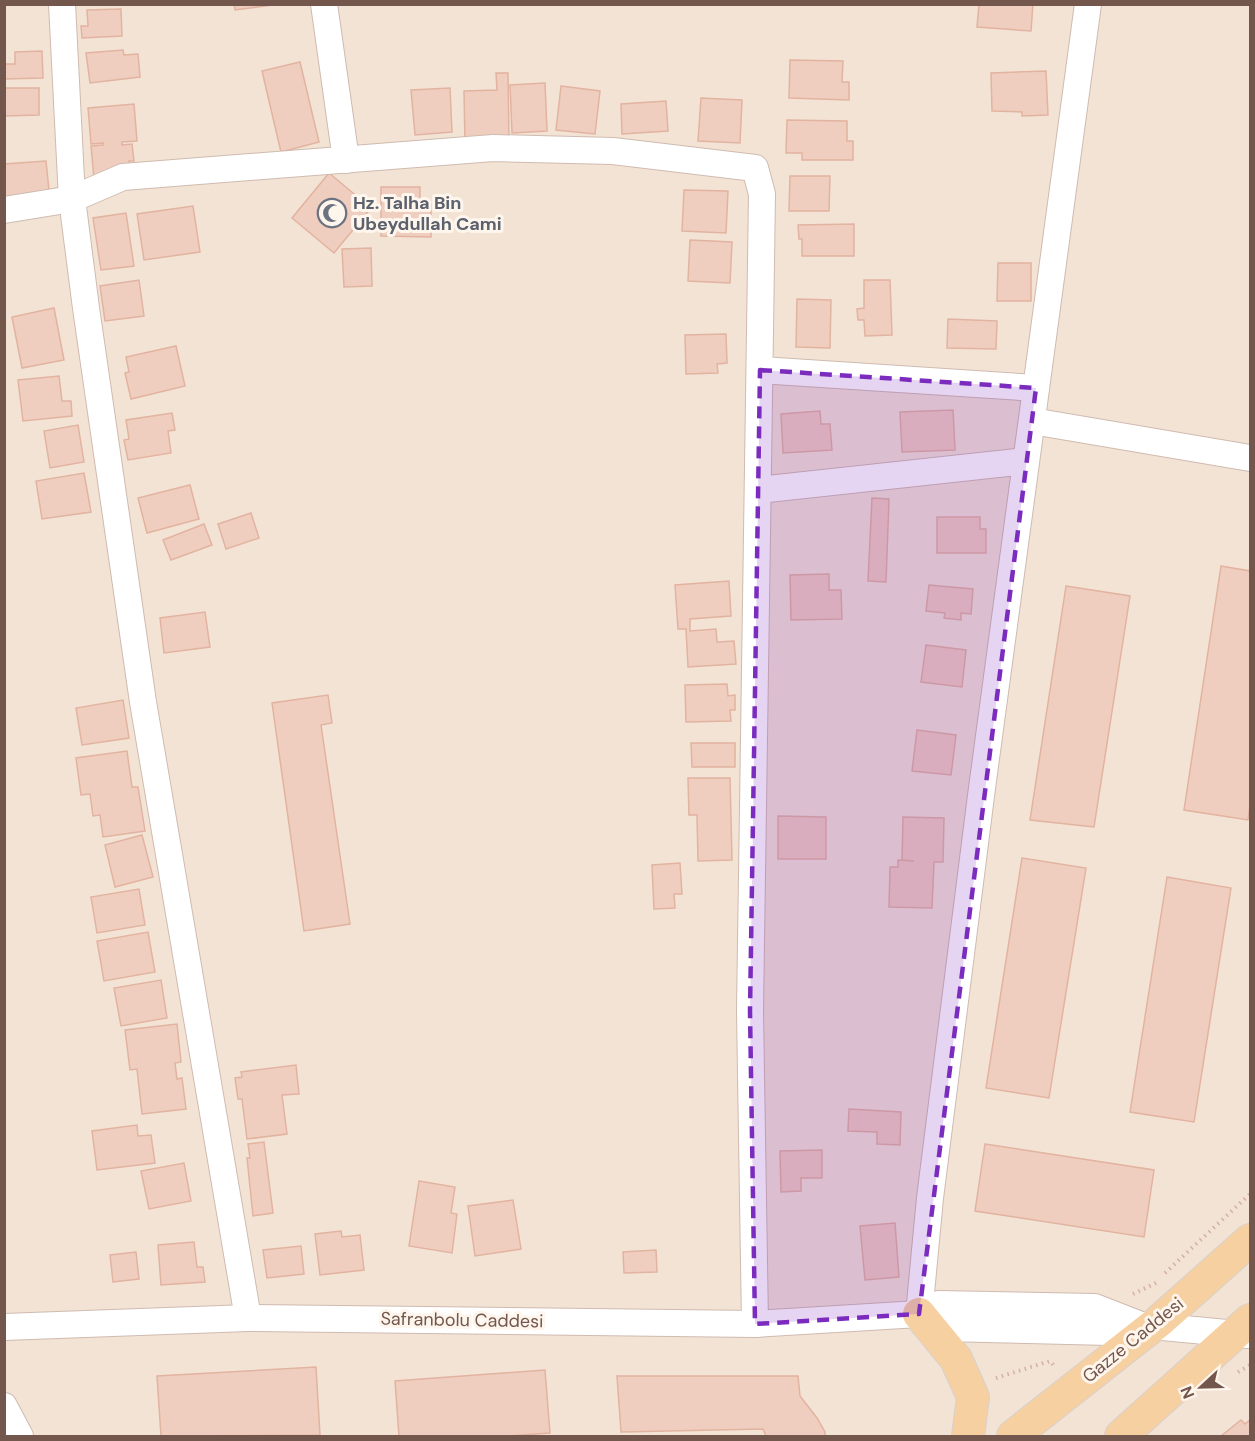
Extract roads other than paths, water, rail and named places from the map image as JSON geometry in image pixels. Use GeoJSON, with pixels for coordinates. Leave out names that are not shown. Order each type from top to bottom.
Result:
{"type":"FeatureCollection","features":[{"type":"Feature","properties":{"kind":"main road","name":"Gazze Caddesi"},"geometry":{"type":"LineString","coordinates":[[1012,1437],[1147,1326],[1246,1225]]}},
{"type":"Feature","properties":{"kind":"main road"},"geometry":{"type":"LineString","coordinates":[[919,1314],[956,1359],[973,1397],[968,1437]]}},
{"type":"Feature","properties":{"kind":"main road"},"geometry":{"type":"LineString","coordinates":[[1121,1437],[1245,1330]]}},
{"type":"Feature","properties":{"kind":"street"},"geometry":{"type":"LineString","coordinates":[[62,4],[72,199],[143,702],[248,1318]]}},
{"type":"Feature","properties":{"kind":"street"},"geometry":{"type":"LineString","coordinates":[[324,4],[346,160]]}},
{"type":"Feature","properties":{"kind":"street"},"geometry":{"type":"LineString","coordinates":[[1088,4],[930,1198],[919,1314],[943,1328],[1110,1332],[1147,1326],[1245,1330]]}},
{"type":"Feature","properties":{"kind":"street"},"geometry":{"type":"LineString","coordinates":[[4,210],[72,199],[123,177],[505,148],[613,151],[755,168],[762,194],[750,1011],[755,1324]]}},
{"type":"Feature","properties":{"kind":"street"},"geometry":{"type":"LineString","coordinates":[[760,370],[1036,388]]}},
{"type":"Feature","properties":{"kind":"street"},"geometry":{"type":"LineString","coordinates":[[1032,421],[1251,458]]}},
{"type":"Feature","properties":{"kind":"street"},"geometry":{"type":"LineString","coordinates":[[759,490],[1026,461]]}},
{"type":"Feature","properties":{"kind":"street","name":"Safranbolu Caddesi"},"geometry":{"type":"LineString","coordinates":[[4,1327],[248,1318],[755,1324],[919,1314]]}},
{"type":"Feature","properties":{"kind":"street"},"geometry":{"type":"LineString","coordinates":[[4,1406],[20,1437]]}},
{"type":"Feature","properties":{"kind":"place","name":"Hz. Talha Bin Ubeydullah Cami"},"geometry":{"type":"Point","coordinates":[332,213]}}]}
